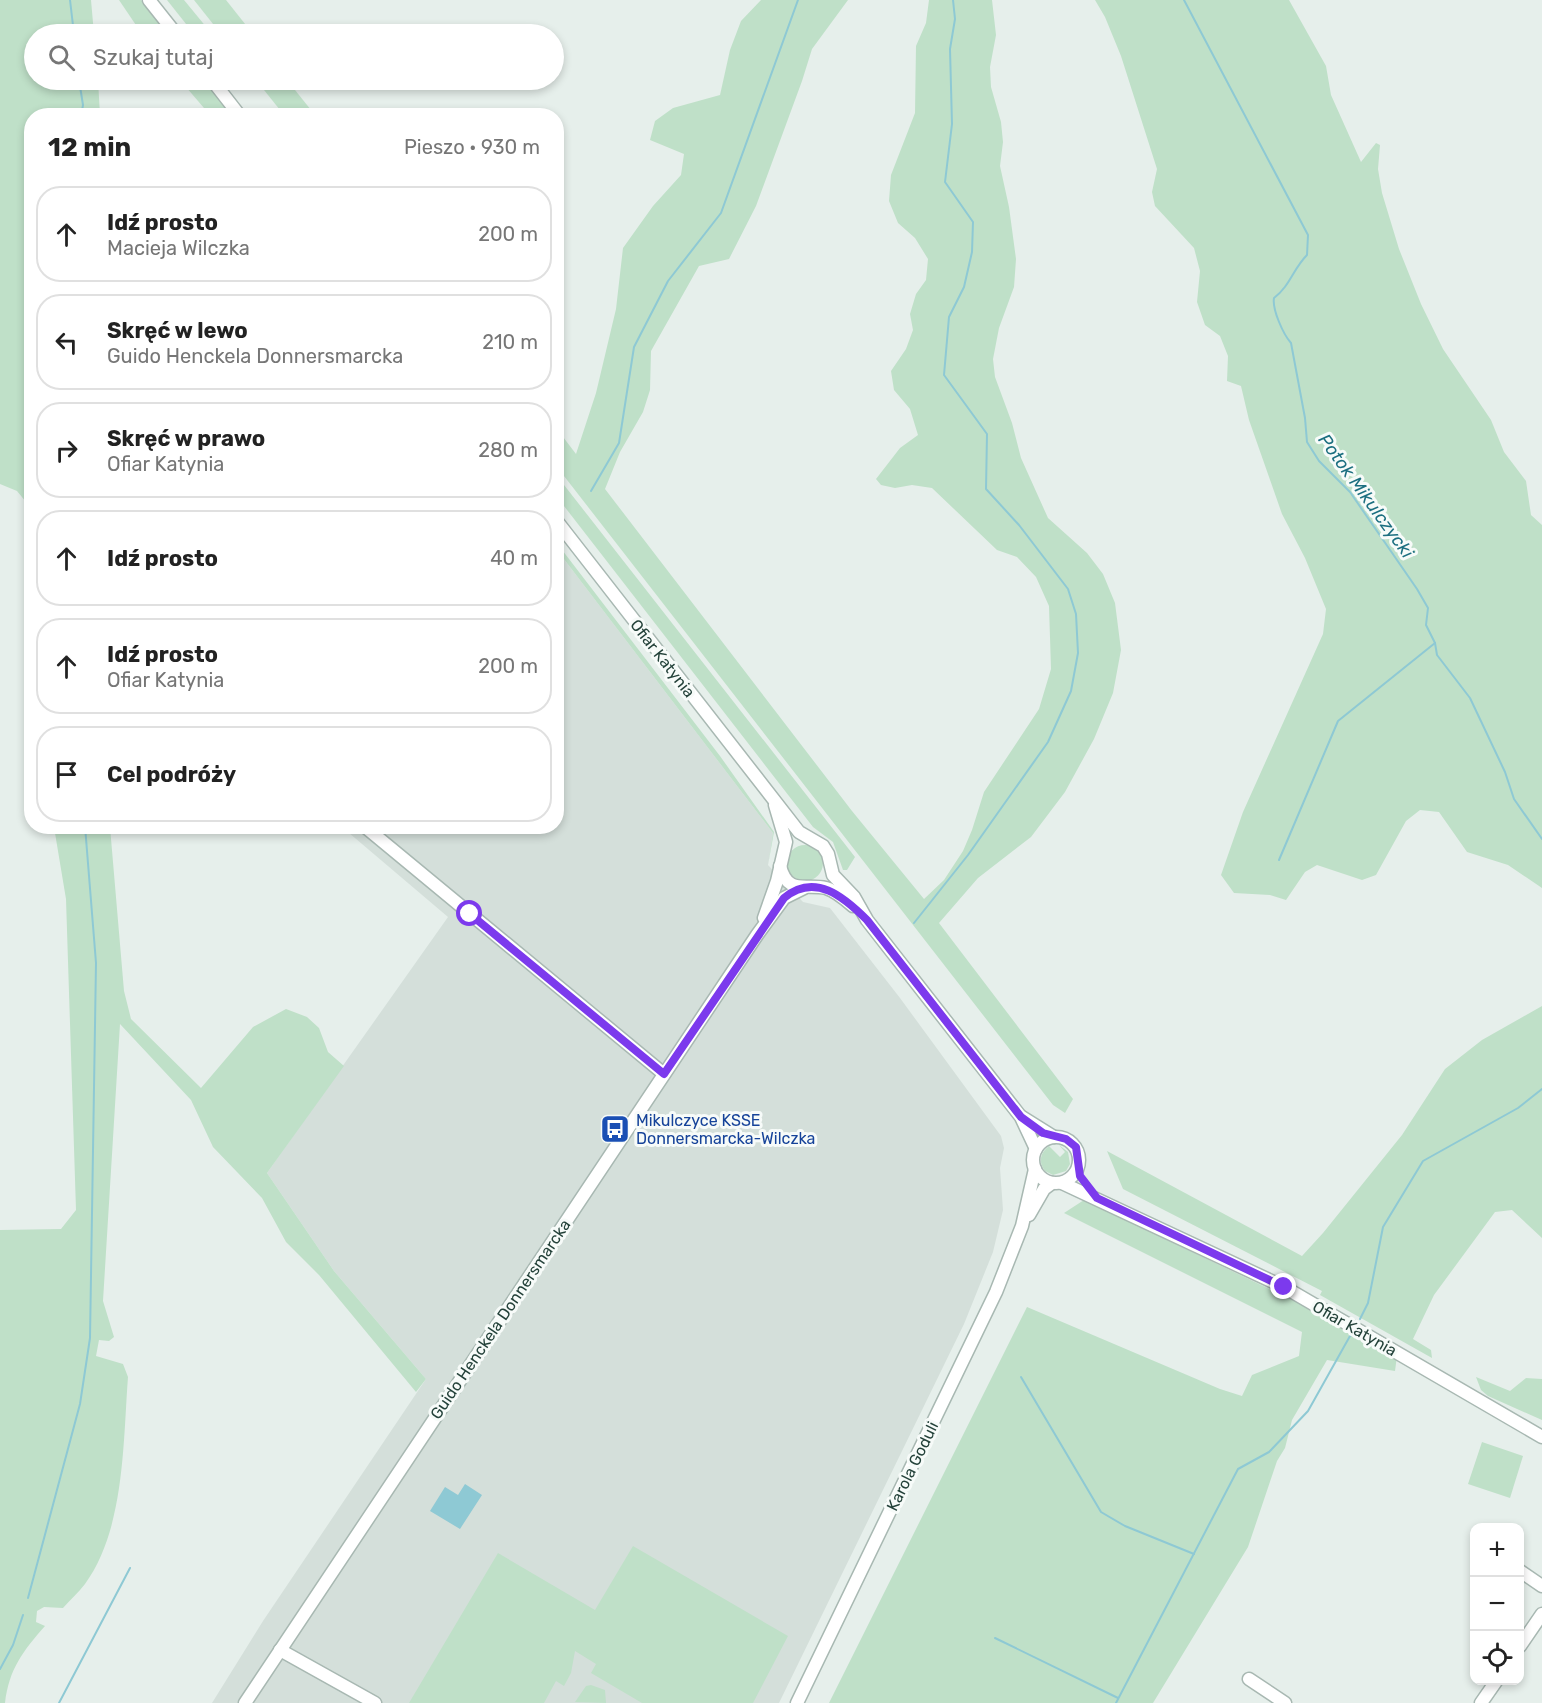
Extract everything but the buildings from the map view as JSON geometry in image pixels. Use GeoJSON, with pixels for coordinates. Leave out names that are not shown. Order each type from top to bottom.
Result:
{"type":"FeatureCollection","features":[{"type":"Feature","properties":{"kind":"street"},"geometry":{"type":"LineString","coordinates":[[149,0],[168,24]]}},
{"type":"Feature","properties":{"kind":"street"},"geometry":{"type":"LineString","coordinates":[[220,90],[234,108]]}},
{"type":"Feature","properties":{"kind":"street","name":"Ofiar Katynia"},"geometry":{"type":"LineString","coordinates":[[564,530],[799,832],[823,846],[833,875],[854,897],[867,920],[1021,1117],[1036,1149]]}},
{"type":"Feature","properties":{"kind":"street","name":"Ofiar Katynia"},"geometry":{"type":"LineString","coordinates":[[770,795],[784,831],[784,849],[780,866],[787,880],[808,888],[835,892],[867,920]]}},
{"type":"Feature","properties":{"kind":"street"},"geometry":{"type":"LineString","coordinates":[[374,834],[664,1074]]}},
{"type":"Feature","properties":{"kind":"street"},"geometry":{"type":"LineString","coordinates":[[784,849],[798,840],[810,839]]}},
{"type":"Feature","properties":{"kind":"street"},"geometry":{"type":"LineString","coordinates":[[808,888],[825,878],[830,862]]}},
{"type":"Feature","properties":{"kind":"street","name":"Guido Henckela Donnersmarcka"},"geometry":{"type":"LineString","coordinates":[[757,935],[777,881],[780,866]]}},
{"type":"Feature","properties":{"kind":"street","name":"Guido Henckela Donnersmarcka"},"geometry":{"type":"LineString","coordinates":[[245,1703],[757,935],[790,892],[808,888]]}},
{"type":"Feature","properties":{"kind":"street","name":"Ofiar Katynia"},"geometry":{"type":"LineString","coordinates":[[1021,1117],[1054,1137]]}},
{"type":"Feature","properties":{"kind":"street"},"geometry":{"type":"LineString","coordinates":[[1054,1137],[1066,1139],[1076,1147],[1079,1165],[1071,1177],[1057,1183],[1041,1178],[1035,1169],[1033,1155],[1042,1142],[1054,1137]]}},
{"type":"Feature","properties":{"kind":"street","name":"Ofiar Katynia"},"geometry":{"type":"LineString","coordinates":[[1079,1165],[1080,1176],[1097,1198]]}},
{"type":"Feature","properties":{"kind":"street","name":"Karola Goduli"},"geometry":{"type":"LineString","coordinates":[[1022,1226],[1035,1169]]}},
{"type":"Feature","properties":{"kind":"street","name":"Ofiar Katynia"},"geometry":{"type":"LineString","coordinates":[[1057,1183],[1097,1198],[1284,1287],[1542,1437]]}},
{"type":"Feature","properties":{"kind":"street","name":"Karola Goduli"},"geometry":{"type":"LineString","coordinates":[[796,1703],[982,1322],[1022,1226],[1044,1189],[1057,1183]]}},
{"type":"Feature","properties":{"kind":"street"},"geometry":{"type":"LineString","coordinates":[[1524,1574],[1542,1586]]}},
{"type":"Feature","properties":{"kind":"street"},"geometry":{"type":"LineString","coordinates":[[1524,1641],[1542,1614]]}},
{"type":"Feature","properties":{"kind":"street"},"geometry":{"type":"LineString","coordinates":[[280,1650],[375,1703]]}},
{"type":"Feature","properties":{"kind":"street"},"geometry":{"type":"LineString","coordinates":[[1249,1679],[1285,1703]]}},
{"type":"Feature","properties":{"kind":"street"},"geometry":{"type":"LineString","coordinates":[[1481,1703],[1494,1685]]}},
{"type":"Feature","properties":{"kind":"shaded area"},"geometry":{"type":"Polygon","coordinates":[[[564,559],[773,833],[768,865],[803,902],[830,908],[900,998],[1001,1136],[1004,1148],[1000,1168],[1003,1210],[993,1252],[964,1324],[779,1703],[212,1703],[263,1621],[426,1379],[334,1271],[267,1173],[448,917],[350,834],[564,834],[564,559]]]}},
{"type":"Feature","properties":{"kind":"green space"},"geometry":{"type":"Polygon","coordinates":[[[0,0],[91,0],[93,24],[24,24],[24,90],[99,90],[100,108],[24,108],[24,500],[17,491],[0,484],[0,0]]]}},
{"type":"Feature","properties":{"kind":"green space"},"geometry":{"type":"Polygon","coordinates":[[[119,0],[141,0],[160,24],[135,24],[119,0]]]}},
{"type":"Feature","properties":{"kind":"green space"},"geometry":{"type":"Polygon","coordinates":[[[167,0],[184,0],[204,24],[186,24],[167,0]]]}},
{"type":"Feature","properties":{"kind":"green space"},"geometry":{"type":"Polygon","coordinates":[[[194,0],[226,0],[245,24],[213,24],[194,0]]]}},
{"type":"Feature","properties":{"kind":"green space"},"geometry":{"type":"Polygon","coordinates":[[[761,0],[848,0],[812,49],[756,206],[729,259],[699,266],[651,351],[650,390],[643,412],[620,452],[605,489],[852,811],[924,899],[944,880],[963,851],[984,792],[1039,709],[1051,669],[1049,606],[1036,577],[1017,557],[997,550],[932,488],[912,485],[895,488],[881,485],[876,479],[900,448],[918,435],[910,409],[894,390],[891,371],[906,349],[913,330],[910,314],[916,294],[926,280],[928,259],[915,238],[898,223],[889,201],[891,175],[915,113],[916,46],[926,23],[929,0],[992,0],[996,35],[990,67],[991,87],[1001,122],[1003,142],[1000,166],[1009,207],[1016,259],[1014,287],[999,328],[993,359],[995,377],[1012,423],[1021,458],[1048,518],[1087,553],[1103,574],[1115,603],[1121,650],[1113,693],[1094,739],[1065,792],[1031,837],[978,878],[939,923],[1073,1099],[1065,1113],[1053,1105],[564,476],[564,438],[576,454],[596,393],[616,309],[623,248],[653,206],[681,175],[684,154],[650,140],[655,121],[673,108],[720,95],[730,50],[741,21],[761,0]]]}},
{"type":"Feature","properties":{"kind":"green space"},"geometry":{"type":"Polygon","coordinates":[[[1095,0],[1289,0],[1326,66],[1331,95],[1361,162],[1376,143],[1380,145],[1378,169],[1382,193],[1399,249],[1421,304],[1443,349],[1491,420],[1504,452],[1526,481],[1531,515],[1542,525],[1542,888],[1508,865],[1467,852],[1439,812],[1420,810],[1406,821],[1376,875],[1362,880],[1317,865],[1305,872],[1286,900],[1270,895],[1234,893],[1221,875],[1243,812],[1323,634],[1326,609],[1305,558],[1282,514],[1249,420],[1241,386],[1227,381],[1228,356],[1220,336],[1205,325],[1197,302],[1200,271],[1194,248],[1155,206],[1152,192],[1157,169],[1121,56],[1105,17],[1095,0]]]}},
{"type":"Feature","properties":{"kind":"green space"},"geometry":{"type":"Polygon","coordinates":[[[189,90],[211,90],[225,108],[204,108],[189,90]]]}},
{"type":"Feature","properties":{"kind":"green space"},"geometry":{"type":"Polygon","coordinates":[[[264,90],[295,90],[309,108],[278,108],[264,90]]]}},
{"type":"Feature","properties":{"kind":"green space"},"geometry":{"type":"Polygon","coordinates":[[[564,485],[855,857],[847,870],[843,870],[833,842],[813,827],[564,506],[564,485]]]}},
{"type":"Feature","properties":{"kind":"green space"},"geometry":{"type":"Polygon","coordinates":[[[564,552],[720,756],[774,832],[768,865],[773,833],[564,559],[564,552]]]}},
{"type":"Feature","properties":{"kind":"green space"},"geometry":{"type":"Polygon","coordinates":[[[55,834],[111,834],[124,991],[131,1019],[201,1088],[253,1027],[286,1009],[307,1017],[319,1028],[328,1052],[344,1066],[267,1173],[334,1271],[426,1379],[416,1392],[319,1275],[286,1242],[262,1198],[213,1147],[191,1100],[120,1024],[103,1301],[114,1337],[109,1341],[99,1340],[96,1356],[123,1364],[128,1377],[120,1484],[108,1538],[98,1562],[85,1584],[63,1608],[44,1607],[37,1611],[36,1622],[45,1626],[18,1661],[10,1680],[5,1703],[0,1703],[0,1230],[61,1229],[76,1210],[66,899],[55,834]]]}},
{"type":"Feature","properties":{"kind":"green space"},"geometry":{"type":"Polygon","coordinates":[[[805,845],[818,850],[823,863],[818,876],[805,881],[792,876],[787,863],[792,850],[805,845]]]}},
{"type":"Feature","properties":{"kind":"green space"},"geometry":{"type":"Polygon","coordinates":[[[1542,1006],[1542,1238],[1512,1210],[1495,1212],[1434,1295],[1413,1339],[1431,1350],[1432,1358],[1320,1295],[1322,1291],[1123,1189],[1107,1151],[1302,1256],[1402,1135],[1445,1069],[1482,1040],[1542,1006]]]}},
{"type":"Feature","properties":{"kind":"green space"},"geometry":{"type":"Polygon","coordinates":[[[1059,1145],[1068,1152],[1070,1164],[1066,1171],[1053,1175],[1045,1171],[1041,1158],[1049,1146],[1060,1157],[1065,1152],[1059,1145]]]}},
{"type":"Feature","properties":{"kind":"green space"},"geometry":{"type":"Polygon","coordinates":[[[1084,1200],[1311,1309],[1397,1356],[1395,1371],[1327,1360],[1292,1420],[1285,1448],[1277,1461],[1248,1547],[1153,1703],[829,1703],[1027,1307],[1220,1389],[1242,1396],[1252,1375],[1299,1356],[1302,1332],[1064,1213],[1084,1200]]]}},
{"type":"Feature","properties":{"kind":"green space"},"geometry":{"type":"Polygon","coordinates":[[[1476,1377],[1510,1391],[1526,1378],[1542,1379],[1542,1420],[1488,1396],[1481,1390],[1476,1377]]]}},
{"type":"Feature","properties":{"kind":"green space"},"geometry":{"type":"Polygon","coordinates":[[[1482,1442],[1523,1456],[1510,1498],[1468,1484],[1482,1442]]]}},
{"type":"Feature","properties":{"kind":"green space"},"geometry":{"type":"Polygon","coordinates":[[[633,1546],[788,1636],[753,1703],[642,1703],[591,1673],[596,1664],[575,1651],[571,1673],[564,1686],[556,1681],[544,1703],[409,1703],[498,1553],[595,1610],[633,1546]]]}},
{"type":"Feature","properties":{"kind":"green space"},"geometry":{"type":"Polygon","coordinates":[[[591,1685],[605,1690],[606,1703],[575,1702],[586,1686],[591,1685]]]}},
{"type":"Feature","properties":{"kind":"water"},"geometry":{"type":"Polygon","coordinates":[[[465,1484],[482,1495],[460,1529],[430,1511],[445,1487],[458,1495],[465,1484]]]}},
{"type":"Feature","properties":{"kind":"waterway"},"geometry":{"type":"LineString","coordinates":[[70,0],[73,24]]}},
{"type":"Feature","properties":{"kind":"waterway"},"geometry":{"type":"LineString","coordinates":[[591,491],[619,443],[634,347],[668,281],[721,213],[798,0]]}},
{"type":"Feature","properties":{"kind":"waterway"},"geometry":{"type":"LineString","coordinates":[[914,923],[968,855],[1048,742],[1071,691],[1078,653],[1076,614],[1068,589],[1019,525],[986,489],[987,434],[944,375],[949,317],[964,287],[972,252],[973,222],[945,182],[952,124],[950,49],[955,19],[953,0]]}},
{"type":"Feature","properties":{"kind":"waterway","name":"Potok Mikulczycki"},"geometry":{"type":"LineString","coordinates":[[1184,0],[1308,235],[1307,255],[1284,288],[1274,298],[1279,321],[1291,343],[1305,418],[1307,442],[1319,461],[1350,492],[1417,589],[1428,608],[1426,625],[1435,643],[1437,655],[1470,698],[1505,772],[1514,799],[1542,839]]}},
{"type":"Feature","properties":{"kind":"waterway"},"geometry":{"type":"LineString","coordinates":[[81,90],[82,108]]}},
{"type":"Feature","properties":{"kind":"waterway"},"geometry":{"type":"LineString","coordinates":[[1279,860],[1338,721],[1435,643]]}},
{"type":"Feature","properties":{"kind":"waterway"},"geometry":{"type":"LineString","coordinates":[[28,1598],[80,1404],[90,1338],[96,963],[86,834]]}},
{"type":"Feature","properties":{"kind":"waterway"},"geometry":{"type":"LineString","coordinates":[[1360,1319],[1368,1303],[1383,1227],[1423,1161],[1518,1108],[1542,1089]]}},
{"type":"Feature","properties":{"kind":"waterway"},"geometry":{"type":"LineString","coordinates":[[1116,1703],[1238,1469],[1269,1452],[1308,1411],[1350,1336]]}},
{"type":"Feature","properties":{"kind":"waterway"},"geometry":{"type":"LineString","coordinates":[[1021,1377],[1101,1512],[1125,1526],[1194,1554]]}},
{"type":"Feature","properties":{"kind":"waterway"},"geometry":{"type":"LineString","coordinates":[[59,1703],[130,1568]]}},
{"type":"Feature","properties":{"kind":"waterway"},"geometry":{"type":"LineString","coordinates":[[0,1669],[13,1645],[23,1615]]}},
{"type":"Feature","properties":{"kind":"waterway"},"geometry":{"type":"LineString","coordinates":[[995,1638],[1118,1698]]}},
{"type":"Feature","properties":{"kind":"place","name":"Mikulczyce KSSE Donnersmarcka-Wilczka"},"geometry":{"type":"Point","coordinates":[615,1129]}},
{"type":"Feature","properties":{"kind":"route"},"geometry":{"type":"LineString","coordinates":[[470,914],[664,1074],[784,898],[796,890],[813,887],[828,888],[845,899],[867,920],[1021,1117],[1043,1133],[1066,1139],[1076,1147],[1080,1176],[1097,1198],[1284,1287]]}}]}
